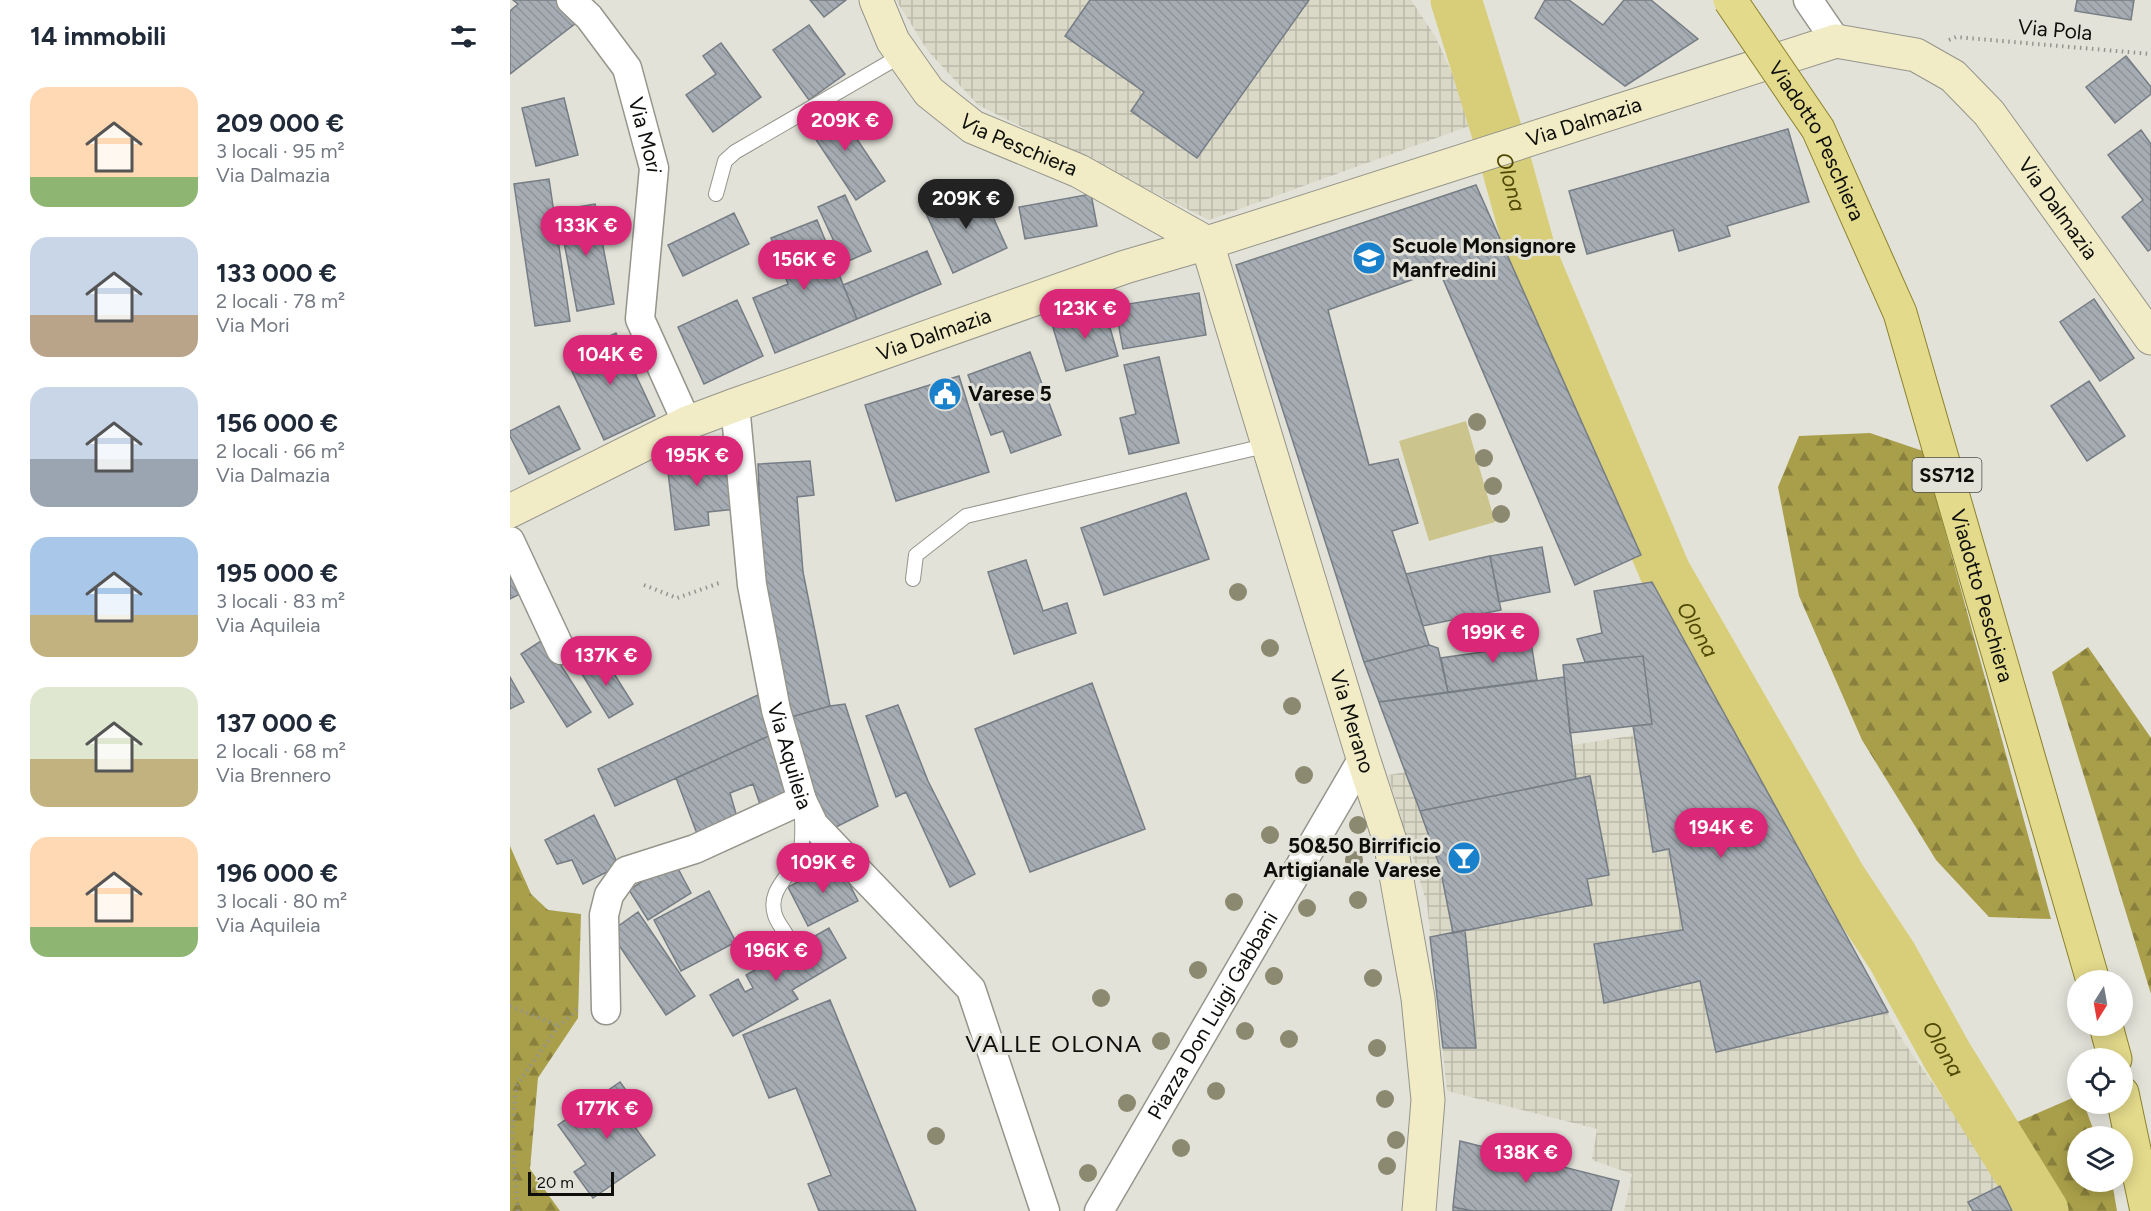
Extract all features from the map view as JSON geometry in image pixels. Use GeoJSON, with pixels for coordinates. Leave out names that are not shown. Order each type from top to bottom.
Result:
{"type":"FeatureCollection","features":[{"type":"Feature","properties":{"kind":"main road","name":"Viadotto Peschiera"},"geometry":{"type":"LineString","coordinates":[[1730,0],[1818,129],[1900,313],[2090,970]]}},
{"type":"Feature","properties":{"kind":"main road"},"geometry":{"type":"LineString","coordinates":[[2126,1114],[2147,1211]]}},
{"type":"Feature","properties":{"kind":"street","name":"Via Mori"},"geometry":{"type":"LineString","coordinates":[[571,0],[589,17],[627,68],[654,168],[640,319],[687,423]]}},
{"type":"Feature","properties":{"kind":"street","name":"Via Peschiera"},"geometry":{"type":"LineString","coordinates":[[876,0],[893,41],[929,92],[973,127],[1079,171],[1207,243]]}},
{"type":"Feature","properties":{"kind":"street"},"geometry":{"type":"LineString","coordinates":[[1808,0],[1836,41]]}},
{"type":"Feature","properties":{"kind":"street","name":"Via Dalmazia"},"geometry":{"type":"LineString","coordinates":[[510,511],[687,423],[1114,270],[1207,243],[1836,41],[1916,55],[1953,76],[1989,113],[2151,338]]}},
{"type":"Feature","properties":{"kind":"street","name":"Via Merano"},"geometry":{"type":"LineString","coordinates":[[1207,243],[1390,841],[1418,998],[1428,1100],[1419,1211]]}},
{"type":"Feature","properties":{"kind":"street","name":"Via Aquileia"},"geometry":{"type":"LineString","coordinates":[[735,405],[752,585],[776,710],[802,800],[814,825],[971,989],[1045,1211]]}},
{"type":"Feature","properties":{"kind":"street"},"geometry":{"type":"LineString","coordinates":[[510,541],[561,650]]}},
{"type":"Feature","properties":{"kind":"street","name":"Piazza Don Luigi Gabbani"},"geometry":{"type":"LineString","coordinates":[[1099,1211],[1363,758]]}},
{"type":"Feature","properties":{"kind":"street"},"geometry":{"type":"LineString","coordinates":[[606,996],[604,915],[609,895],[626,872],[695,849],[802,800]]}},
{"type":"Feature","properties":{"kind":"lane"},"geometry":{"type":"LineString","coordinates":[[716,194],[724,161],[735,152],[902,55]]}},
{"type":"Feature","properties":{"kind":"lane"},"geometry":{"type":"LineString","coordinates":[[913,579],[916,555],[966,516],[1269,445]]}},
{"type":"Feature","properties":{"kind":"lane"},"geometry":{"type":"LineString","coordinates":[[787,936],[775,915],[773,899],[778,886],[794,866],[802,845],[802,800]]}},
{"type":"Feature","properties":{"kind":"path","name":"Via Pola"},"geometry":{"type":"LineString","coordinates":[[1956,37],[2151,54]]}},
{"type":"Feature","properties":{"kind":"path"},"geometry":{"type":"LineString","coordinates":[[644,585],[677,598],[705,588]]}},
{"type":"Feature","properties":{"kind":"path"},"geometry":{"type":"LineString","coordinates":[[518,1211],[512,1136],[516,1086],[559,1026],[606,996]]}},
{"type":"Feature","properties":{"kind":"path"},"geometry":{"type":"LineString","coordinates":[[510,1006],[559,1026]]}},
{"type":"Feature","properties":{"kind":"shaded area"},"geometry":{"type":"Polygon","coordinates":[[[896,0],[1411,0],[1436,38],[1475,124],[1209,220],[978,105],[928,51],[896,0]]]}},
{"type":"Feature","properties":{"kind":"shaded area"},"geometry":{"type":"Polygon","coordinates":[[[1466,421],[1495,522],[1429,541],[1399,441],[1466,421]]]}},
{"type":"Feature","properties":{"kind":"shaded area"},"geometry":{"type":"Polygon","coordinates":[[[1734,719],[1818,884],[1903,1041],[2022,1211],[1624,1211],[1632,1174],[1592,1160],[1597,1129],[1447,1091],[1427,904],[1388,775],[1734,719]]]}},
{"type":"Feature","properties":{"kind":"green space"},"geometry":{"type":"Polygon","coordinates":[[[1870,433],[1923,451],[2051,919],[1989,917],[1936,860],[1862,740],[1799,596],[1778,487],[1799,436],[1870,433]]]}},
{"type":"Feature","properties":{"kind":"green space"},"geometry":{"type":"Polygon","coordinates":[[[2088,647],[2151,738],[2151,994],[2052,672],[2088,647]]]}},
{"type":"Feature","properties":{"kind":"green space"},"geometry":{"type":"Polygon","coordinates":[[[510,846],[531,894],[548,910],[581,914],[578,1018],[538,1078],[530,1169],[560,1211],[510,1211],[510,846]]]}},
{"type":"Feature","properties":{"kind":"green space"},"geometry":{"type":"Polygon","coordinates":[[[2067,1100],[2067,1114],[2088,1114],[2092,1126],[2067,1126],[2067,1192],[2114,1192],[2117,1211],[2033,1211],[1994,1132],[2067,1100]]]}},
{"type":"Feature","properties":{"kind":"building"},"geometry":{"type":"Polygon","coordinates":[[[513,0],[559,0],[580,20],[510,74],[510,11],[518,4],[513,0]]]}},
{"type":"Feature","properties":{"kind":"building"},"geometry":{"type":"Polygon","coordinates":[[[810,0],[846,0],[824,17],[810,0]]]}},
{"type":"Feature","properties":{"kind":"building"},"geometry":{"type":"Polygon","coordinates":[[[1090,0],[1309,0],[1197,158],[1131,111],[1144,92],[1065,36],[1090,0]]]}},
{"type":"Feature","properties":{"kind":"building"},"geometry":{"type":"Polygon","coordinates":[[[1545,0],[1569,0],[1603,25],[1624,0],[1651,0],[1698,39],[1625,86],[1535,18],[1545,0]]]}},
{"type":"Feature","properties":{"kind":"building"},"geometry":{"type":"Polygon","coordinates":[[[2077,0],[2134,0],[2131,20],[2075,11],[2077,0]]]}},
{"type":"Feature","properties":{"kind":"building"},"geometry":{"type":"Polygon","coordinates":[[[809,25],[845,74],[809,100],[773,50],[809,25]]]}},
{"type":"Feature","properties":{"kind":"building"},"geometry":{"type":"Polygon","coordinates":[[[721,43],[761,97],[713,132],[686,95],[716,74],[703,56],[721,43]]]}},
{"type":"Feature","properties":{"kind":"building"},"geometry":{"type":"Polygon","coordinates":[[[2126,56],[2151,87],[2151,94],[2115,123],[2086,87],[2126,56]]]}},
{"type":"Feature","properties":{"kind":"building"},"geometry":{"type":"Polygon","coordinates":[[[564,98],[578,155],[536,166],[522,108],[564,98]]]}},
{"type":"Feature","properties":{"kind":"building"},"geometry":{"type":"Polygon","coordinates":[[[834,105],[885,181],[856,200],[805,123],[834,105]]]}},
{"type":"Feature","properties":{"kind":"building"},"geometry":{"type":"Polygon","coordinates":[[[1788,129],[1809,202],[1727,226],[1730,236],[1679,251],[1673,230],[1587,254],[1569,191],[1788,129]]]}},
{"type":"Feature","properties":{"kind":"building"},"geometry":{"type":"Polygon","coordinates":[[[2141,130],[2151,144],[2151,249],[2148,251],[2122,217],[2143,200],[2108,155],[2141,130]]]}},
{"type":"Feature","properties":{"kind":"building"},"geometry":{"type":"Polygon","coordinates":[[[549,179],[570,321],[535,326],[514,184],[549,179]]]}},
{"type":"Feature","properties":{"kind":"building"},"geometry":{"type":"Polygon","coordinates":[[[1476,185],[1641,555],[1575,585],[1439,270],[1328,310],[1369,465],[1398,459],[1418,523],[1392,531],[1429,645],[1364,662],[1236,265],[1476,185]]]}},
{"type":"Feature","properties":{"kind":"building"},"geometry":{"type":"Polygon","coordinates":[[[979,186],[1007,248],[953,273],[925,211],[979,186]]]}},
{"type":"Feature","properties":{"kind":"building"},"geometry":{"type":"Polygon","coordinates":[[[1091,194],[1097,226],[1025,239],[1019,207],[1091,194]]]}},
{"type":"Feature","properties":{"kind":"building"},"geometry":{"type":"Polygon","coordinates":[[[845,195],[871,251],[844,263],[818,207],[845,195]]]}},
{"type":"Feature","properties":{"kind":"building"},"geometry":{"type":"Polygon","coordinates":[[[595,204],[614,304],[577,311],[558,210],[595,204]]]}},
{"type":"Feature","properties":{"kind":"building"},"geometry":{"type":"Polygon","coordinates":[[[734,213],[749,244],[683,276],[668,245],[734,213]]]}},
{"type":"Feature","properties":{"kind":"building"},"geometry":{"type":"Polygon","coordinates":[[[817,220],[857,319],[775,353],[753,298],[788,284],[771,238],[817,220]]]}},
{"type":"Feature","properties":{"kind":"building"},"geometry":{"type":"Polygon","coordinates":[[[927,251],[941,284],[857,319],[843,285],[927,251]]]}},
{"type":"Feature","properties":{"kind":"building"},"geometry":{"type":"Polygon","coordinates":[[[1199,293],[1206,335],[1123,349],[1115,306],[1199,293]]]}},
{"type":"Feature","properties":{"kind":"building"},"geometry":{"type":"Polygon","coordinates":[[[2094,299],[2134,358],[2100,381],[2060,322],[2094,299]]]}},
{"type":"Feature","properties":{"kind":"building"},"geometry":{"type":"Polygon","coordinates":[[[737,300],[763,356],[704,384],[678,327],[737,300]]]}},
{"type":"Feature","properties":{"kind":"building"},"geometry":{"type":"Polygon","coordinates":[[[1105,310],[1118,356],[1066,371],[1052,324],[1105,310]]]}},
{"type":"Feature","properties":{"kind":"building"},"geometry":{"type":"Polygon","coordinates":[[[616,333],[655,416],[604,440],[565,356],[616,333]]]}},
{"type":"Feature","properties":{"kind":"building"},"geometry":{"type":"Polygon","coordinates":[[[1030,352],[1061,435],[1011,453],[1003,431],[991,435],[968,375],[1030,352]]]}},
{"type":"Feature","properties":{"kind":"building"},"geometry":{"type":"Polygon","coordinates":[[[1159,357],[1179,443],[1129,454],[1120,418],[1136,414],[1124,365],[1159,357]]]}},
{"type":"Feature","properties":{"kind":"building"},"geometry":{"type":"Polygon","coordinates":[[[959,376],[989,472],[896,501],[865,405],[959,376]]]}},
{"type":"Feature","properties":{"kind":"building"},"geometry":{"type":"Polygon","coordinates":[[[2089,381],[2125,436],[2087,461],[2051,406],[2089,381]]]}},
{"type":"Feature","properties":{"kind":"building"},"geometry":{"type":"Polygon","coordinates":[[[559,406],[580,449],[529,474],[510,436],[510,431],[559,406]]]}},
{"type":"Feature","properties":{"kind":"building"},"geometry":{"type":"Polygon","coordinates":[[[694,443],[697,465],[730,462],[736,509],[708,512],[709,525],[675,530],[665,447],[694,443]]]}},
{"type":"Feature","properties":{"kind":"building"},"geometry":{"type":"Polygon","coordinates":[[[810,461],[814,495],[797,497],[803,572],[830,706],[791,717],[762,572],[758,464],[810,461]]]}},
{"type":"Feature","properties":{"kind":"building"},"geometry":{"type":"Polygon","coordinates":[[[1186,493],[1209,559],[1104,595],[1081,528],[1186,493]]]}},
{"type":"Feature","properties":{"kind":"building"},"geometry":{"type":"Polygon","coordinates":[[[1542,547],[1550,592],[1499,602],[1490,556],[1542,547]]]}},
{"type":"Feature","properties":{"kind":"building"},"geometry":{"type":"Polygon","coordinates":[[[1490,556],[1501,610],[1423,626],[1406,574],[1490,556]]]}},
{"type":"Feature","properties":{"kind":"building"},"geometry":{"type":"Polygon","coordinates":[[[1026,560],[1043,611],[1067,603],[1076,633],[1014,654],[988,572],[1026,560]]]}},
{"type":"Feature","properties":{"kind":"building"},"geometry":{"type":"Polygon","coordinates":[[[510,564],[524,592],[510,599],[510,564]]]}},
{"type":"Feature","properties":{"kind":"building"},"geometry":{"type":"Polygon","coordinates":[[[1652,582],[1888,1012],[1716,1052],[1700,981],[1604,1003],[1594,944],[1683,930],[1669,849],[1653,852],[1633,726],[1652,724],[1643,656],[1585,662],[1577,639],[1602,633],[1594,591],[1652,582]]]}},
{"type":"Feature","properties":{"kind":"building"},"geometry":{"type":"Polygon","coordinates":[[[1529,629],[1537,680],[1448,692],[1441,658],[1496,650],[1493,635],[1529,629]]]}},
{"type":"Feature","properties":{"kind":"building"},"geometry":{"type":"Polygon","coordinates":[[[544,639],[591,712],[567,727],[521,654],[544,639]]]}},
{"type":"Feature","properties":{"kind":"building"},"geometry":{"type":"Polygon","coordinates":[[[1429,645],[1438,648],[1448,692],[1379,702],[1364,662],[1429,645]]]}},
{"type":"Feature","properties":{"kind":"building"},"geometry":{"type":"Polygon","coordinates":[[[603,656],[633,704],[609,718],[580,671],[603,656]]]}},
{"type":"Feature","properties":{"kind":"building"},"geometry":{"type":"Polygon","coordinates":[[[1643,656],[1652,724],[1570,733],[1563,665],[1643,656]]]}},
{"type":"Feature","properties":{"kind":"building"},"geometry":{"type":"Polygon","coordinates":[[[510,677],[524,702],[510,709],[510,677]]]}},
{"type":"Feature","properties":{"kind":"building"},"geometry":{"type":"Polygon","coordinates":[[[1564,677],[1576,779],[1420,811],[1379,702],[1564,677]]]}},
{"type":"Feature","properties":{"kind":"building"},"geometry":{"type":"Polygon","coordinates":[[[1092,683],[1145,829],[1030,872],[975,729],[1092,683]]]}},
{"type":"Feature","properties":{"kind":"building"},"geometry":{"type":"Polygon","coordinates":[[[762,693],[771,735],[615,806],[598,769],[762,693]]]}},
{"type":"Feature","properties":{"kind":"building"},"geometry":{"type":"Polygon","coordinates":[[[845,704],[878,806],[830,830],[805,780],[791,717],[845,704]]]}},
{"type":"Feature","properties":{"kind":"building"},"geometry":{"type":"Polygon","coordinates":[[[898,705],[928,781],[975,874],[950,887],[906,792],[896,797],[866,716],[898,705]]]}},
{"type":"Feature","properties":{"kind":"building"},"geometry":{"type":"Polygon","coordinates":[[[771,735],[794,800],[762,810],[753,784],[730,793],[739,824],[699,839],[676,778],[771,735]]]}},
{"type":"Feature","properties":{"kind":"building"},"geometry":{"type":"Polygon","coordinates":[[[1590,776],[1609,875],[1587,879],[1592,905],[1453,933],[1440,867],[1420,811],[1590,776]]]}},
{"type":"Feature","properties":{"kind":"building"},"geometry":{"type":"Polygon","coordinates":[[[594,815],[619,866],[583,884],[572,860],[557,864],[545,840],[594,815]]]}},
{"type":"Feature","properties":{"kind":"building"},"geometry":{"type":"Polygon","coordinates":[[[674,861],[691,893],[648,920],[629,890],[674,861]]]}},
{"type":"Feature","properties":{"kind":"building"},"geometry":{"type":"Polygon","coordinates":[[[838,861],[858,901],[808,926],[788,887],[838,861]]]}},
{"type":"Feature","properties":{"kind":"building"},"geometry":{"type":"Polygon","coordinates":[[[709,891],[736,942],[681,971],[654,920],[709,891]]]}},
{"type":"Feature","properties":{"kind":"building"},"geometry":{"type":"Polygon","coordinates":[[[638,912],[695,996],[666,1015],[610,932],[638,912]]]}},
{"type":"Feature","properties":{"kind":"building"},"geometry":{"type":"Polygon","coordinates":[[[829,928],[846,958],[792,990],[798,999],[733,1036],[710,995],[738,979],[745,992],[753,988],[746,975],[829,928]]]}},
{"type":"Feature","properties":{"kind":"building"},"geometry":{"type":"Polygon","coordinates":[[[1465,930],[1476,1048],[1443,1048],[1430,937],[1465,930]]]}},
{"type":"Feature","properties":{"kind":"building"},"geometry":{"type":"Polygon","coordinates":[[[830,1000],[916,1211],[819,1211],[808,1184],[831,1175],[796,1088],[769,1098],[743,1035],[830,1000]]]}},
{"type":"Feature","properties":{"kind":"building"},"geometry":{"type":"Polygon","coordinates":[[[620,1082],[641,1111],[629,1119],[655,1155],[593,1198],[574,1172],[586,1164],[558,1125],[620,1082]]]}},
{"type":"Feature","properties":{"kind":"building"},"geometry":{"type":"Polygon","coordinates":[[[1460,1141],[1619,1181],[1611,1211],[1473,1211],[1453,1207],[1460,1141]]]}},
{"type":"Feature","properties":{"kind":"building"},"geometry":{"type":"Polygon","coordinates":[[[2000,1186],[2012,1211],[1973,1211],[1968,1202],[2000,1186]]]}},
{"type":"Feature","properties":{"kind":"building"},"geometry":{"type":"Polygon","coordinates":[[[1453,1207],[1473,1211],[1453,1211],[1453,1207]]]}},
{"type":"Feature","properties":{"kind":"waterway","name":"Olona"},"geometry":{"type":"LineString","coordinates":[[1456,0],[1501,145],[1531,254],[1665,572],[1840,877],[1892,956],[1948,1057],[2043,1211]]}},
{"type":"Feature","properties":{"kind":"place","name":"Scuole Monsignore Manfredini"},"geometry":{"type":"Point","coordinates":[1369,258]}},
{"type":"Feature","properties":{"kind":"place","name":"Varese 5"},"geometry":{"type":"Point","coordinates":[945,394]}},
{"type":"Feature","properties":{"kind":"place","name":"50&50 Birrificio Artigianale Varese"},"geometry":{"type":"Point","coordinates":[1464,858]}},
{"type":"Feature","properties":{"kind":"district","name":"VALLE OLONA"},"geometry":{"type":"Point","coordinates":[1054,1044]}}]}
